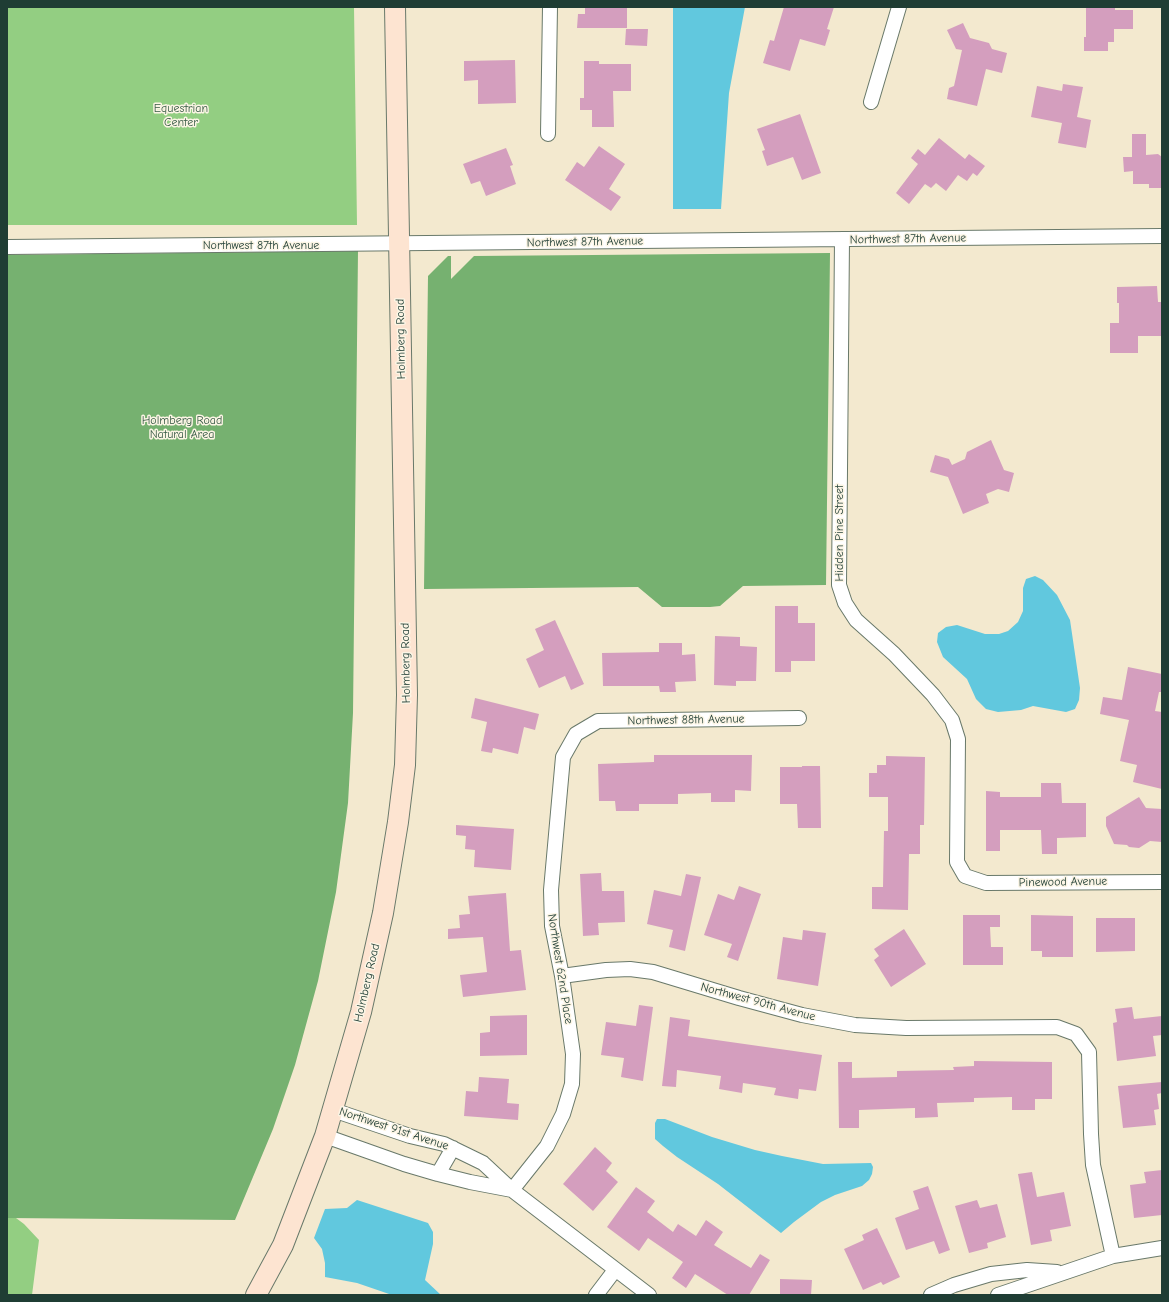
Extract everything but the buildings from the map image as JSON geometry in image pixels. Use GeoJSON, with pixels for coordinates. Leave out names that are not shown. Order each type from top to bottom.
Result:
{"type":"FeatureCollection","features":[{"type":"Feature","properties":{"kind":"street","name":"Holmberg Road"},"geometry":{"type":"LineString","coordinates":[[256,1295],[283,1245],[325,1136],[361,1012],[383,912],[398,822],[405,765],[407,695],[395,7]]}},
{"type":"Feature","properties":{"kind":"street"},"geometry":{"type":"LineString","coordinates":[[548,134],[550,7]]}},
{"type":"Feature","properties":{"kind":"street"},"geometry":{"type":"LineString","coordinates":[[871,102],[899,7]]}},
{"type":"Feature","properties":{"kind":"street","name":"Northwest 87th Avenue"},"geometry":{"type":"LineString","coordinates":[[7,247],[1162,236]]}},
{"type":"Feature","properties":{"kind":"street","name":"Hidden Pine Street"},"geometry":{"type":"LineString","coordinates":[[842,239],[839,585],[845,604],[856,620],[894,654],[928,690],[952,720],[958,739],[957,862],[965,876]]}},
{"type":"Feature","properties":{"kind":"street","name":"Northwest 88th Avenue"},"geometry":{"type":"LineString","coordinates":[[576,734],[598,721],[800,718]]}},
{"type":"Feature","properties":{"kind":"street","name":"Northwest 62nd Place"},"geometry":{"type":"LineString","coordinates":[[512,1190],[547,1146],[563,1114],[572,1084],[573,1054],[562,976],[552,926],[551,890],[563,757],[576,734]]}},
{"type":"Feature","properties":{"kind":"street","name":"Pinewood Avenue"},"geometry":{"type":"LineString","coordinates":[[965,876],[986,883],[1162,882]]}},
{"type":"Feature","properties":{"kind":"street","name":"Northwest 90th Avenue"},"geometry":{"type":"LineString","coordinates":[[562,976],[606,970],[630,969],[653,972],[802,1016],[855,1025],[906,1028],[1056,1027],[1076,1034],[1089,1052],[1093,1165],[1113,1256]]}},
{"type":"Feature","properties":{"kind":"street","name":"Northwest 91st Avenue"},"geometry":{"type":"LineString","coordinates":[[333,1110],[410,1136],[444,1144],[483,1163],[512,1190],[649,1295]]}},
{"type":"Feature","properties":{"kind":"street","name":"Northwest 91st Avenue"},"geometry":{"type":"LineString","coordinates":[[325,1136],[404,1164],[438,1174],[512,1190]]}},
{"type":"Feature","properties":{"kind":"street"},"geometry":{"type":"LineString","coordinates":[[438,1174],[453,1148]]}},
{"type":"Feature","properties":{"kind":"street"},"geometry":{"type":"LineString","coordinates":[[998,1295],[1113,1256],[1162,1248]]}},
{"type":"Feature","properties":{"kind":"street"},"geometry":{"type":"LineString","coordinates":[[596,1295],[615,1270]]}},
{"type":"Feature","properties":{"kind":"street"},"geometry":{"type":"LineString","coordinates":[[931,1295],[954,1285],[991,1274],[1027,1270],[1062,1273]]}},
{"type":"Feature","properties":{"kind":"green space","name":"Equestrian Center"},"geometry":{"type":"Polygon","coordinates":[[[7,7],[354,7],[357,225],[7,225],[7,7]]]}},
{"type":"Feature","properties":{"kind":"green space","name":"Holmberg Road Natural Area"},"geometry":{"type":"Polygon","coordinates":[[[358,251],[353,713],[348,803],[336,892],[318,981],[295,1065],[273,1129],[235,1220],[7,1218],[7,255],[358,251]]]}},
{"type":"Feature","properties":{"kind":"green space"},"geometry":{"type":"Polygon","coordinates":[[[830,253],[826,585],[743,586],[720,606],[710,607],[662,607],[638,587],[424,589],[428,276],[448,256],[451,256],[451,279],[474,256],[830,253]]]}},
{"type":"Feature","properties":{"kind":"green space"},"geometry":{"type":"Polygon","coordinates":[[[7,1218],[16,1218],[39,1240],[32,1295],[7,1295],[7,1218]]]}},
{"type":"Feature","properties":{"kind":"water"},"geometry":{"type":"Polygon","coordinates":[[[673,7],[745,7],[729,93],[721,209],[673,209],[673,7]]]}},
{"type":"Feature","properties":{"kind":"water"},"geometry":{"type":"Polygon","coordinates":[[[1035,576],[1043,580],[1057,595],[1070,620],[1080,688],[1079,700],[1075,709],[1066,712],[1033,706],[1021,710],[998,712],[986,709],[976,699],[967,679],[943,657],[937,642],[938,633],[946,627],[957,625],[985,634],[999,634],[1008,631],[1018,622],[1023,611],[1023,588],[1026,579],[1035,576]]]}},
{"type":"Feature","properties":{"kind":"water"},"geometry":{"type":"Polygon","coordinates":[[[657,1119],[665,1119],[712,1137],[755,1150],[782,1156],[823,1164],[871,1163],[873,1167],[872,1174],[869,1180],[862,1186],[835,1195],[821,1202],[781,1233],[718,1184],[677,1157],[655,1139],[655,1123],[657,1119]]]}},
{"type":"Feature","properties":{"kind":"water"},"geometry":{"type":"Polygon","coordinates":[[[357,1200],[428,1223],[433,1232],[433,1244],[425,1280],[441,1295],[392,1295],[357,1283],[325,1277],[325,1263],[322,1249],[314,1238],[325,1209],[347,1208],[357,1200]]]}}]}
